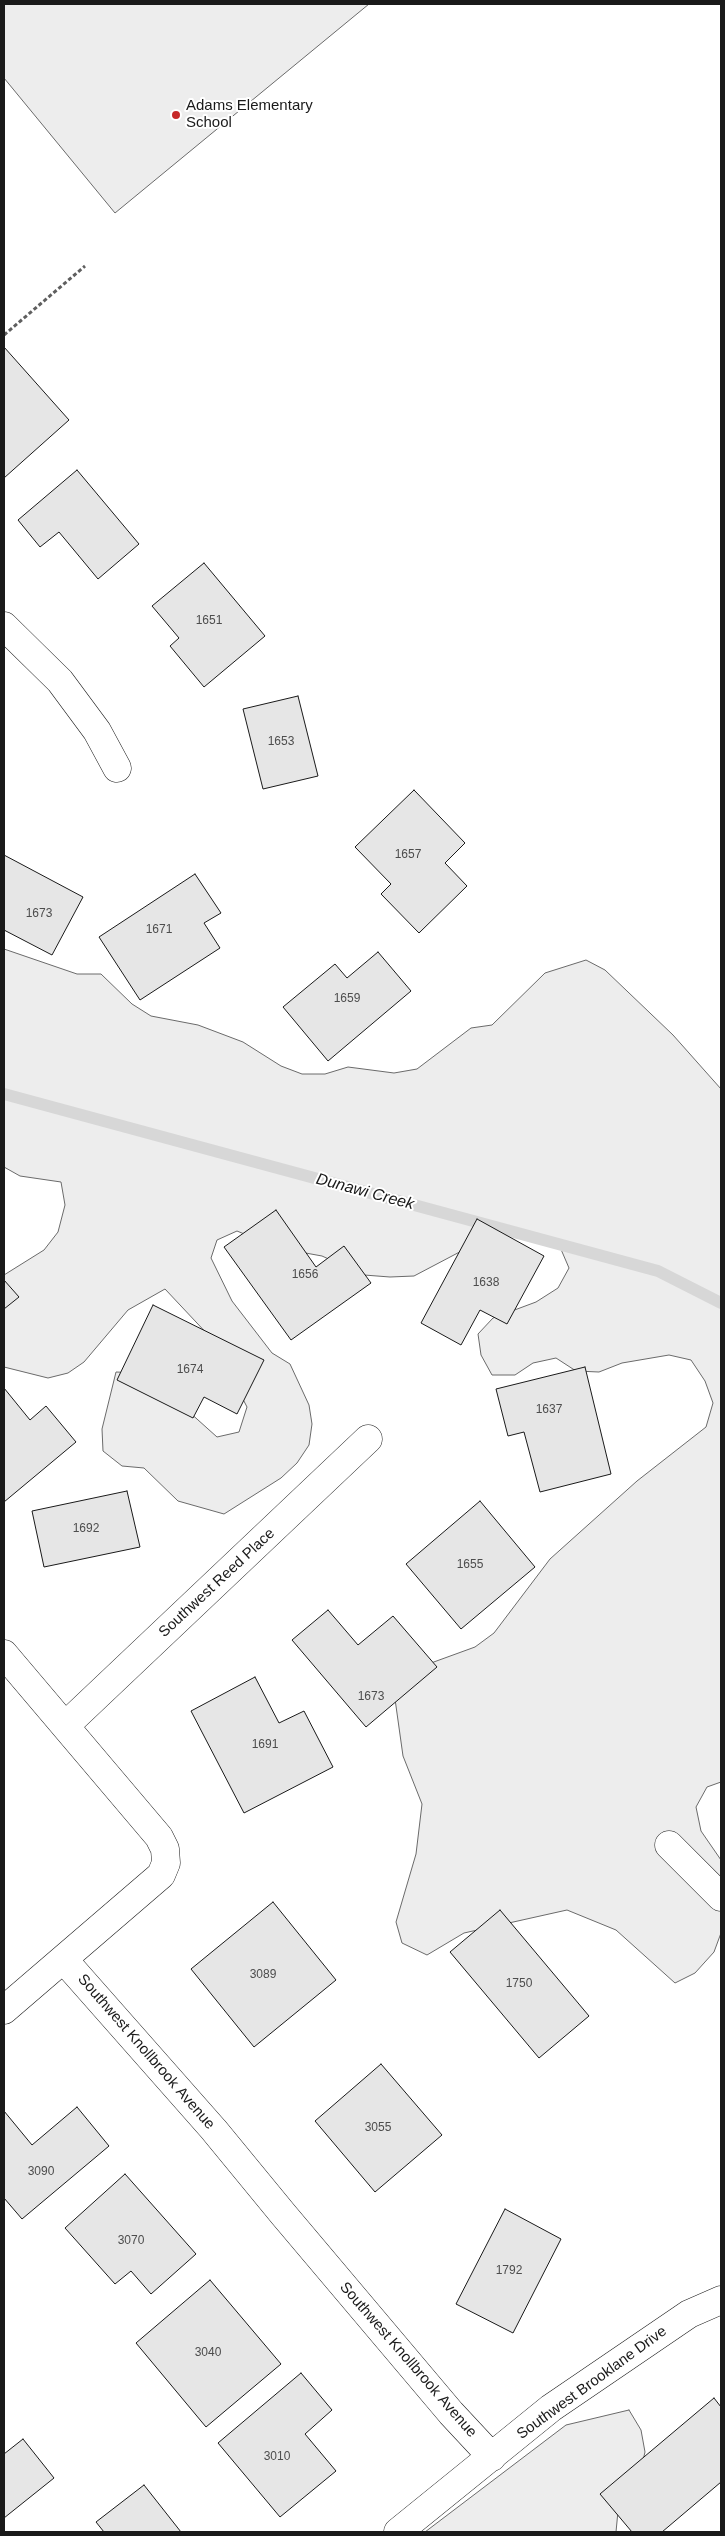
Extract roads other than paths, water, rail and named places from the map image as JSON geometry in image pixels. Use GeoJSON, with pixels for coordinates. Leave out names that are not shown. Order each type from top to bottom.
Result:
{"type":"FeatureCollection","features":[{"type":"Feature","properties":{"kind":"street"},"geometry":{"type":"LineString","coordinates":[[4,626],[60,681],[98,731],[116,768]]}},
{"type":"Feature","properties":{"kind":"street","name":"Southwest Reed Place"},"geometry":{"type":"LineString","coordinates":[[65,1726],[368,1439]]}},
{"type":"Feature","properties":{"kind":"street"},"geometry":{"type":"LineString","coordinates":[[4,1654],[159,1837],[165,1849],[166,1863],[161,1876],[4,2010]]}},
{"type":"Feature","properties":{"kind":"street"},"geometry":{"type":"LineString","coordinates":[[669,1845],[721,1897]]}},
{"type":"Feature","properties":{"kind":"street","name":"Southwest Knollbrook Avenue"},"geometry":{"type":"LineString","coordinates":[[64,1960],[214,2130],[451,2413],[492,2456]]}},
{"type":"Feature","properties":{"kind":"street","name":"Southwest Brooklane Drive"},"geometry":{"type":"LineString","coordinates":[[398,2532],[551,2408],[688,2314],[721,2300]]}},
{"type":"Feature","properties":{"kind":"waterway","name":"Dunawi Creek"},"geometry":{"type":"LineString","coordinates":[[4,1094],[658,1271],[721,1303]]}},
{"type":"Feature","properties":{"kind":"place","name":"Adams Elementary School"},"geometry":{"type":"Point","coordinates":[176,115]}}]}
